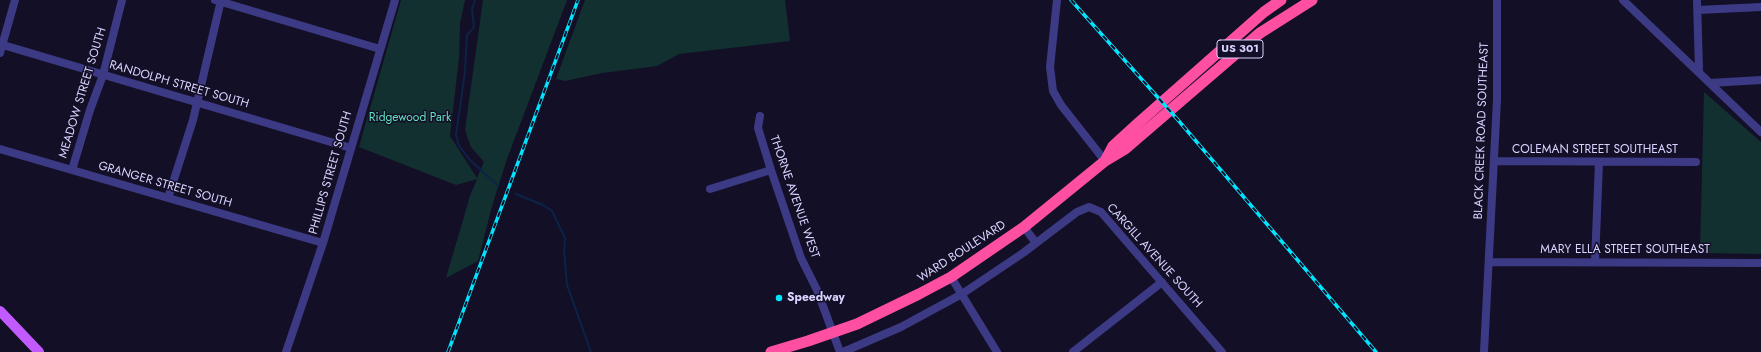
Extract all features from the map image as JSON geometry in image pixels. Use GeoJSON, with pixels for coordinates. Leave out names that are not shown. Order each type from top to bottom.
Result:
{"type":"FeatureCollection","features":[{"type":"Feature","properties":{"kind":"highway","name":"WARD BOULEVARD"},"geometry":{"type":"LineString","coordinates":[[1105,161],[1114,146],[1136,124],[1264,12],[1281,0]]}},
{"type":"Feature","properties":{"kind":"highway"},"geometry":{"type":"LineString","coordinates":[[1287,15],[1294,0]]}},
{"type":"Feature","properties":{"kind":"highway","name":"WARD BOULEVARD"},"geometry":{"type":"LineString","coordinates":[[771,352],[833,332],[895,306],[951,277],[1024,227],[1105,161],[1125,149],[1242,47],[1287,15],[1312,0]]}},
{"type":"Feature","properties":{"kind":"main road"},"geometry":{"type":"LineString","coordinates":[[0,312],[39,352]]}},
{"type":"Feature","properties":{"kind":"street"},"geometry":{"type":"LineString","coordinates":[[0,53],[1,44],[15,0]]}},
{"type":"Feature","properties":{"kind":"street","name":"MEADOW STREET SOUTH"},"geometry":{"type":"LineString","coordinates":[[72,170],[90,110],[104,75],[122,0]]}},
{"type":"Feature","properties":{"kind":"street","name":"PHILLIPS STREET SOUTH"},"geometry":{"type":"LineString","coordinates":[[286,352],[323,243],[395,0]]}},
{"type":"Feature","properties":{"kind":"street"},"geometry":{"type":"LineString","coordinates":[[1057,0],[1050,67],[1053,91],[1061,105],[1105,161]]}},
{"type":"Feature","properties":{"kind":"street"},"geometry":{"type":"LineString","coordinates":[[1264,12],[1273,0]]}},
{"type":"Feature","properties":{"kind":"street","name":"BLACK CREEK ROAD SOUTHEAST"},"geometry":{"type":"LineString","coordinates":[[1484,352],[1490,262],[1497,100],[1497,0]]}},
{"type":"Feature","properties":{"kind":"street"},"geometry":{"type":"LineString","coordinates":[[1623,0],[1698,70],[1761,132]]}},
{"type":"Feature","properties":{"kind":"street"},"geometry":{"type":"LineString","coordinates":[[1697,0],[1698,70]]}},
{"type":"Feature","properties":{"kind":"street"},"geometry":{"type":"LineString","coordinates":[[168,198],[198,103],[219,1],[380,49]]}},
{"type":"Feature","properties":{"kind":"street"},"geometry":{"type":"LineString","coordinates":[[1698,10],[1761,7]]}},
{"type":"Feature","properties":{"kind":"street","name":"RANDOLPH STREET SOUTH"},"geometry":{"type":"LineString","coordinates":[[1,44],[351,148]]}},
{"type":"Feature","properties":{"kind":"street"},"geometry":{"type":"LineString","coordinates":[[1710,83],[1761,80]]}},
{"type":"Feature","properties":{"kind":"street","name":"THORNE AVENUE WEST"},"geometry":{"type":"LineString","coordinates":[[760,116],[758,128],[801,258],[817,290],[841,352]]}},
{"type":"Feature","properties":{"kind":"street","name":"GRANGER STREET SOUTH"},"geometry":{"type":"LineString","coordinates":[[0,149],[323,243]]}},
{"type":"Feature","properties":{"kind":"street","name":"COLEMAN STREET SOUTHEAST"},"geometry":{"type":"LineString","coordinates":[[1494,161],[1696,162]]}},
{"type":"Feature","properties":{"kind":"street"},"geometry":{"type":"LineString","coordinates":[[1596,262],[1599,162]]}},
{"type":"Feature","properties":{"kind":"street"},"geometry":{"type":"LineString","coordinates":[[710,189],[771,170]]}},
{"type":"Feature","properties":{"kind":"street","name":"CARGILL AVENUE SOUTH"},"geometry":{"type":"LineString","coordinates":[[1036,243],[1077,212],[1089,207],[1101,212],[1222,352]]}},
{"type":"Feature","properties":{"kind":"street"},"geometry":{"type":"LineString","coordinates":[[841,352],[901,327],[962,294],[1036,243],[1024,227]]}},
{"type":"Feature","properties":{"kind":"street","name":"MARY ELLA STREET SOUTHEAST"},"geometry":{"type":"LineString","coordinates":[[1490,262],[1761,263]]}},
{"type":"Feature","properties":{"kind":"street"},"geometry":{"type":"LineString","coordinates":[[951,277],[997,352]]}},
{"type":"Feature","properties":{"kind":"street"},"geometry":{"type":"LineString","coordinates":[[1072,352],[1162,282]]}},
{"type":"Feature","properties":{"kind":"green space","name":"Ridgewood Park"},"geometry":{"type":"Polygon","coordinates":[[[401,0],[465,0],[460,23],[459,58],[450,136],[477,178],[484,162],[471,147],[465,130],[483,0],[567,0],[507,159],[492,206],[478,261],[446,278],[470,196],[477,179],[456,185],[359,147],[401,0]]]}},
{"type":"Feature","properties":{"kind":"green space"},"geometry":{"type":"Polygon","coordinates":[[[585,0],[785,0],[790,41],[679,54],[657,66],[602,73],[565,81],[556,79],[585,0]]]}},
{"type":"Feature","properties":{"kind":"green space"},"geometry":{"type":"Polygon","coordinates":[[[1704,92],[1761,142],[1761,254],[1700,253],[1704,92]]]}},
{"type":"Feature","properties":{"kind":"waterway"},"geometry":{"type":"LineString","coordinates":[[475,0],[472,9],[474,27],[467,35],[465,72],[456,135],[459,146],[469,159],[498,186]]}},
{"type":"Feature","properties":{"kind":"waterway"},"geometry":{"type":"LineString","coordinates":[[516,194],[543,205],[552,211],[565,238],[564,251],[567,285],[591,352]]}},
{"type":"Feature","properties":{"kind":"railway"},"geometry":{"type":"LineString","coordinates":[[448,352],[578,0]]}},
{"type":"Feature","properties":{"kind":"railway"},"geometry":{"type":"LineString","coordinates":[[1071,0],[1178,120],[1376,352]]}},
{"type":"Feature","properties":{"kind":"place","name":"Speedway"},"geometry":{"type":"Point","coordinates":[779,298]}}]}
